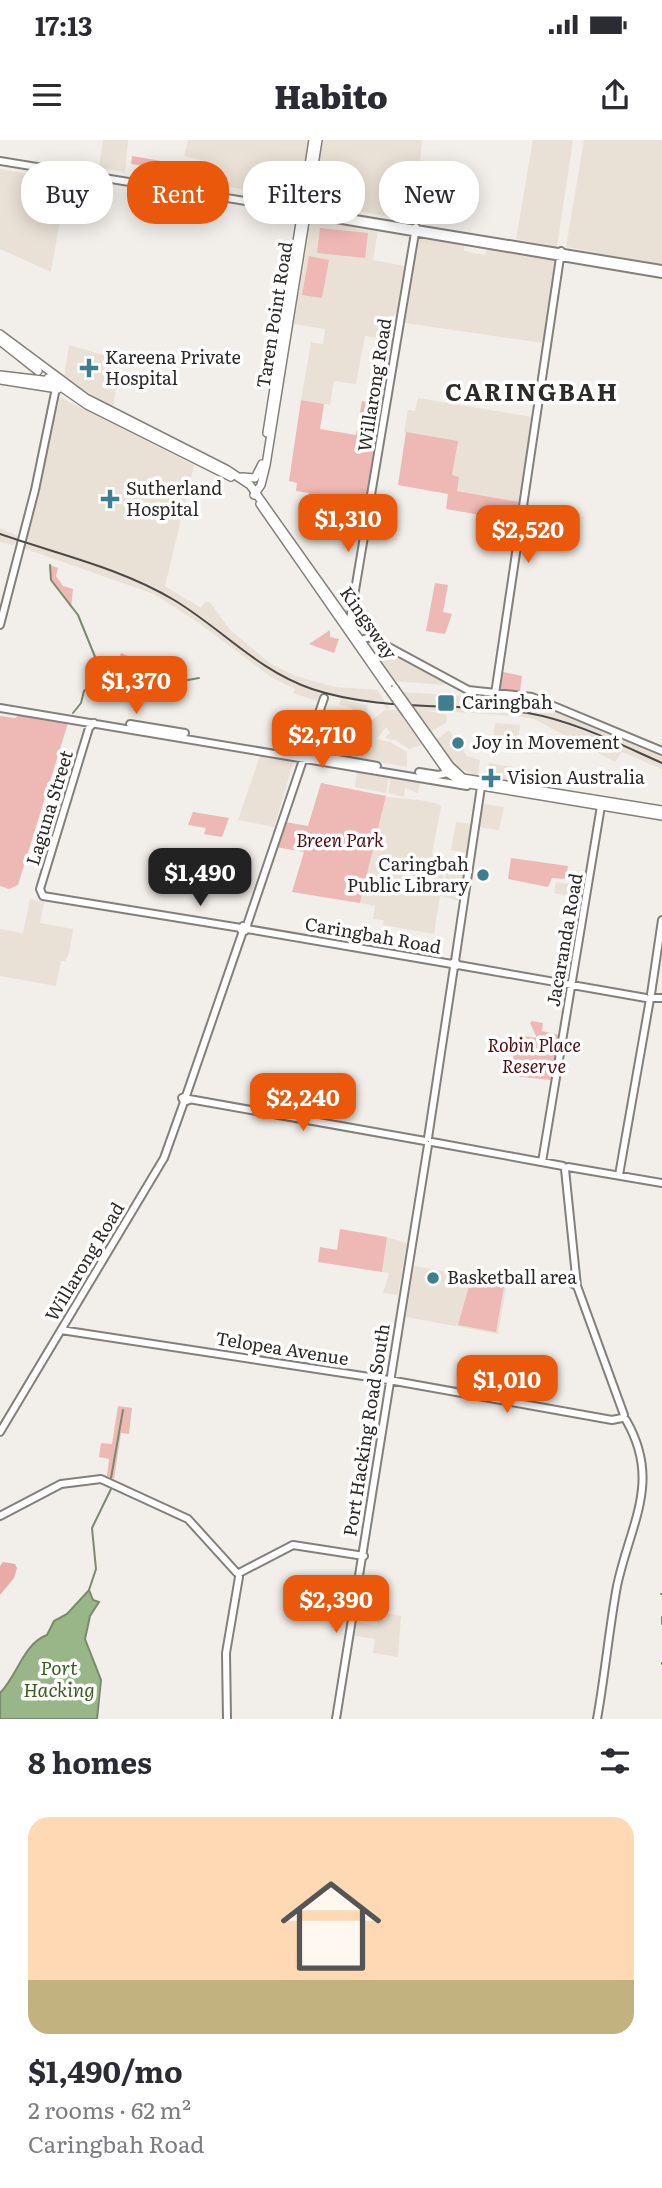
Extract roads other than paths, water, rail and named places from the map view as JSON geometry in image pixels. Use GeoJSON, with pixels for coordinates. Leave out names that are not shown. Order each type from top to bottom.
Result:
{"type":"FeatureCollection","features":[{"type":"Feature","properties":{"kind":"main road","name":"Taren Point Road"},"geometry":{"type":"LineString","coordinates":[[311,161],[313,140]]}},
{"type":"Feature","properties":{"kind":"main road","name":"Taren Point Road"},"geometry":{"type":"LineString","coordinates":[[314,161],[318,140]]}},
{"type":"Feature","properties":{"kind":"main road","name":"Taren Point Road"},"geometry":{"type":"LineString","coordinates":[[255,494],[264,464],[302,224]]}},
{"type":"Feature","properties":{"kind":"main road"},"geometry":{"type":"LineString","coordinates":[[0,334],[55,383]]}},
{"type":"Feature","properties":{"kind":"main road"},"geometry":{"type":"LineString","coordinates":[[0,341],[55,383]]}},
{"type":"Feature","properties":{"kind":"main road"},"geometry":{"type":"LineString","coordinates":[[23,378],[33,374],[33,367]]}},
{"type":"Feature","properties":{"kind":"main road","name":"Kingsway"},"geometry":{"type":"LineString","coordinates":[[0,377],[55,383],[163,442],[208,464],[226,469],[270,509],[392,688]]}},
{"type":"Feature","properties":{"kind":"main road","name":"Kingsway"},"geometry":{"type":"LineString","coordinates":[[0,377],[55,383]]}},
{"type":"Feature","properties":{"kind":"main road"},"geometry":{"type":"LineString","coordinates":[[226,469],[251,479],[257,476],[264,464]]}},
{"type":"Feature","properties":{"kind":"main road"},"geometry":{"type":"LineString","coordinates":[[264,464],[264,492],[270,509]]}},
{"type":"Feature","properties":{"kind":"main road","name":"Kingsway"},"geometry":{"type":"LineString","coordinates":[[216,467],[255,494],[451,773]]}},
{"type":"Feature","properties":{"kind":"main road"},"geometry":{"type":"LineString","coordinates":[[451,773],[480,785],[662,810]]}},
{"type":"Feature","properties":{"kind":"main road"},"geometry":{"type":"LineString","coordinates":[[602,803],[662,816]]}},
{"type":"Feature","properties":{"kind":"street"},"geometry":{"type":"LineString","coordinates":[[0,159],[125,178],[131,182],[243,201]]}},
{"type":"Feature","properties":{"kind":"street"},"geometry":{"type":"LineString","coordinates":[[365,220],[415,230]]}},
{"type":"Feature","properties":{"kind":"street"},"geometry":{"type":"LineString","coordinates":[[365,222],[662,269]]}},
{"type":"Feature","properties":{"kind":"street","name":"Willarong Road"},"geometry":{"type":"LineString","coordinates":[[349,627],[415,230]]}},
{"type":"Feature","properties":{"kind":"street"},"geometry":{"type":"LineString","coordinates":[[560,254],[662,274]]}},
{"type":"Feature","properties":{"kind":"street"},"geometry":{"type":"LineString","coordinates":[[495,694],[560,254]]}},
{"type":"Feature","properties":{"kind":"street"},"geometry":{"type":"LineString","coordinates":[[0,625],[55,383]]}},
{"type":"Feature","properties":{"kind":"street"},"geometry":{"type":"LineString","coordinates":[[361,640],[369,637],[472,692],[531,697],[662,751]]}},
{"type":"Feature","properties":{"kind":"street","name":"Willarong Road"},"geometry":{"type":"LineString","coordinates":[[0,1432],[164,1158],[324,698]]}},
{"type":"Feature","properties":{"kind":"street"},"geometry":{"type":"LineString","coordinates":[[0,706],[258,747],[357,767],[422,775],[451,773]]}},
{"type":"Feature","properties":{"kind":"street"},"geometry":{"type":"LineString","coordinates":[[46,713],[85,721],[91,725],[111,723]]}},
{"type":"Feature","properties":{"kind":"street","name":"Laguna Street"},"geometry":{"type":"LineString","coordinates":[[43,896],[40,889],[91,725]]}},
{"type":"Feature","properties":{"kind":"street"},"geometry":{"type":"LineString","coordinates":[[304,755],[342,759],[440,780],[480,785]]}},
{"type":"Feature","properties":{"kind":"street"},"geometry":{"type":"LineString","coordinates":[[342,759],[357,767]]}},
{"type":"Feature","properties":{"kind":"street"},"geometry":{"type":"LineString","coordinates":[[440,780],[451,773]]}},
{"type":"Feature","properties":{"kind":"street","name":"Port Hacking Road South"},"geometry":{"type":"LineString","coordinates":[[336,1719],[428,1142],[480,785]]}},
{"type":"Feature","properties":{"kind":"street","name":"Jacaranda Road"},"geometry":{"type":"LineString","coordinates":[[542,1162],[602,803]]}},
{"type":"Feature","properties":{"kind":"street","name":"Caringbah Road"},"geometry":{"type":"LineString","coordinates":[[43,896],[661,998]]}},
{"type":"Feature","properties":{"kind":"street"},"geometry":{"type":"LineString","coordinates":[[619,1175],[662,920]]}},
{"type":"Feature","properties":{"kind":"street"},"geometry":{"type":"LineString","coordinates":[[186,1099],[662,1183]]}},
{"type":"Feature","properties":{"kind":"street"},"geometry":{"type":"LineString","coordinates":[[565,1167],[576,1283],[624,1418],[639,1452],[644,1476],[636,1525],[617,1587],[597,1719]]}},
{"type":"Feature","properties":{"kind":"street","name":"Telopea Avenue"},"geometry":{"type":"LineString","coordinates":[[61,1330],[391,1380],[612,1420],[624,1418]]}},
{"type":"Feature","properties":{"kind":"street"},"geometry":{"type":"LineString","coordinates":[[0,1516],[61,1484],[101,1479],[188,1519],[239,1574]]}},
{"type":"Feature","properties":{"kind":"street"},"geometry":{"type":"LineString","coordinates":[[239,1574],[293,1545],[363,1556]]}},
{"type":"Feature","properties":{"kind":"street"},"geometry":{"type":"LineString","coordinates":[[227,1719],[226,1653],[239,1574]]}},
{"type":"Feature","properties":{"kind":"water","name":"Port Hacking"},"geometry":{"type":"Polygon","coordinates":[[[89,1590],[93,1600],[99,1602],[90,1616],[85,1639],[101,1680],[97,1719],[0,1719],[0,1693],[27,1652],[39,1639],[47,1635],[54,1621],[67,1614],[89,1590]]]}},
{"type":"Feature","properties":{"kind":"waterway"},"geometry":{"type":"LineString","coordinates":[[50,565],[51,580],[78,615],[102,674]]}},
{"type":"Feature","properties":{"kind":"waterway"},"geometry":{"type":"LineString","coordinates":[[73,713],[81,703],[84,691],[108,672],[140,669],[175,683]]}},
{"type":"Feature","properties":{"kind":"waterway"},"geometry":{"type":"LineString","coordinates":[[188,680],[199,678]]}},
{"type":"Feature","properties":{"kind":"waterway"},"geometry":{"type":"LineString","coordinates":[[111,1478],[123,1410]]}},
{"type":"Feature","properties":{"kind":"waterway"},"geometry":{"type":"LineString","coordinates":[[89,1590],[96,1569],[92,1528],[111,1489]]}},
{"type":"Feature","properties":{"kind":"waterway"},"geometry":{"type":"LineString","coordinates":[[662,1617],[662,1624]]}},
{"type":"Feature","properties":{"kind":"railway"},"geometry":{"type":"LineString","coordinates":[[0,534],[111,570],[154,589],[191,611],[274,671],[312,689],[365,701],[528,713],[579,727],[662,763]]}},
{"type":"Feature","properties":{"kind":"place","name":"Kareena Private Hospital"},"geometry":{"type":"Point","coordinates":[89,368]}},
{"type":"Feature","properties":{"kind":"place","name":"Sutherland Hospital"},"geometry":{"type":"Point","coordinates":[110,499]}},
{"type":"Feature","properties":{"kind":"place","name":"Caringbah"},"geometry":{"type":"Point","coordinates":[446,703]}},
{"type":"Feature","properties":{"kind":"place","name":"Joy in Movement"},"geometry":{"type":"Point","coordinates":[458,743]}},
{"type":"Feature","properties":{"kind":"place","name":"Vision Australia"},"geometry":{"type":"Point","coordinates":[491,778]}},
{"type":"Feature","properties":{"kind":"place","name":"Caringbah Public Library"},"geometry":{"type":"Point","coordinates":[483,875]}},
{"type":"Feature","properties":{"kind":"place","name":"Basketball area"},"geometry":{"type":"Point","coordinates":[433,1278]}},
{"type":"Feature","properties":{"kind":"district","name":"CARINGBAH"},"geometry":{"type":"Point","coordinates":[532,393]}},
{"type":"Feature","properties":{"kind":"park label","name":"Breen Park"},"geometry":{"type":"Point","coordinates":[340,841]}},
{"type":"Feature","properties":{"kind":"park label","name":"Robin Place Reserve"},"geometry":{"type":"Point","coordinates":[534,1056]}}]}
